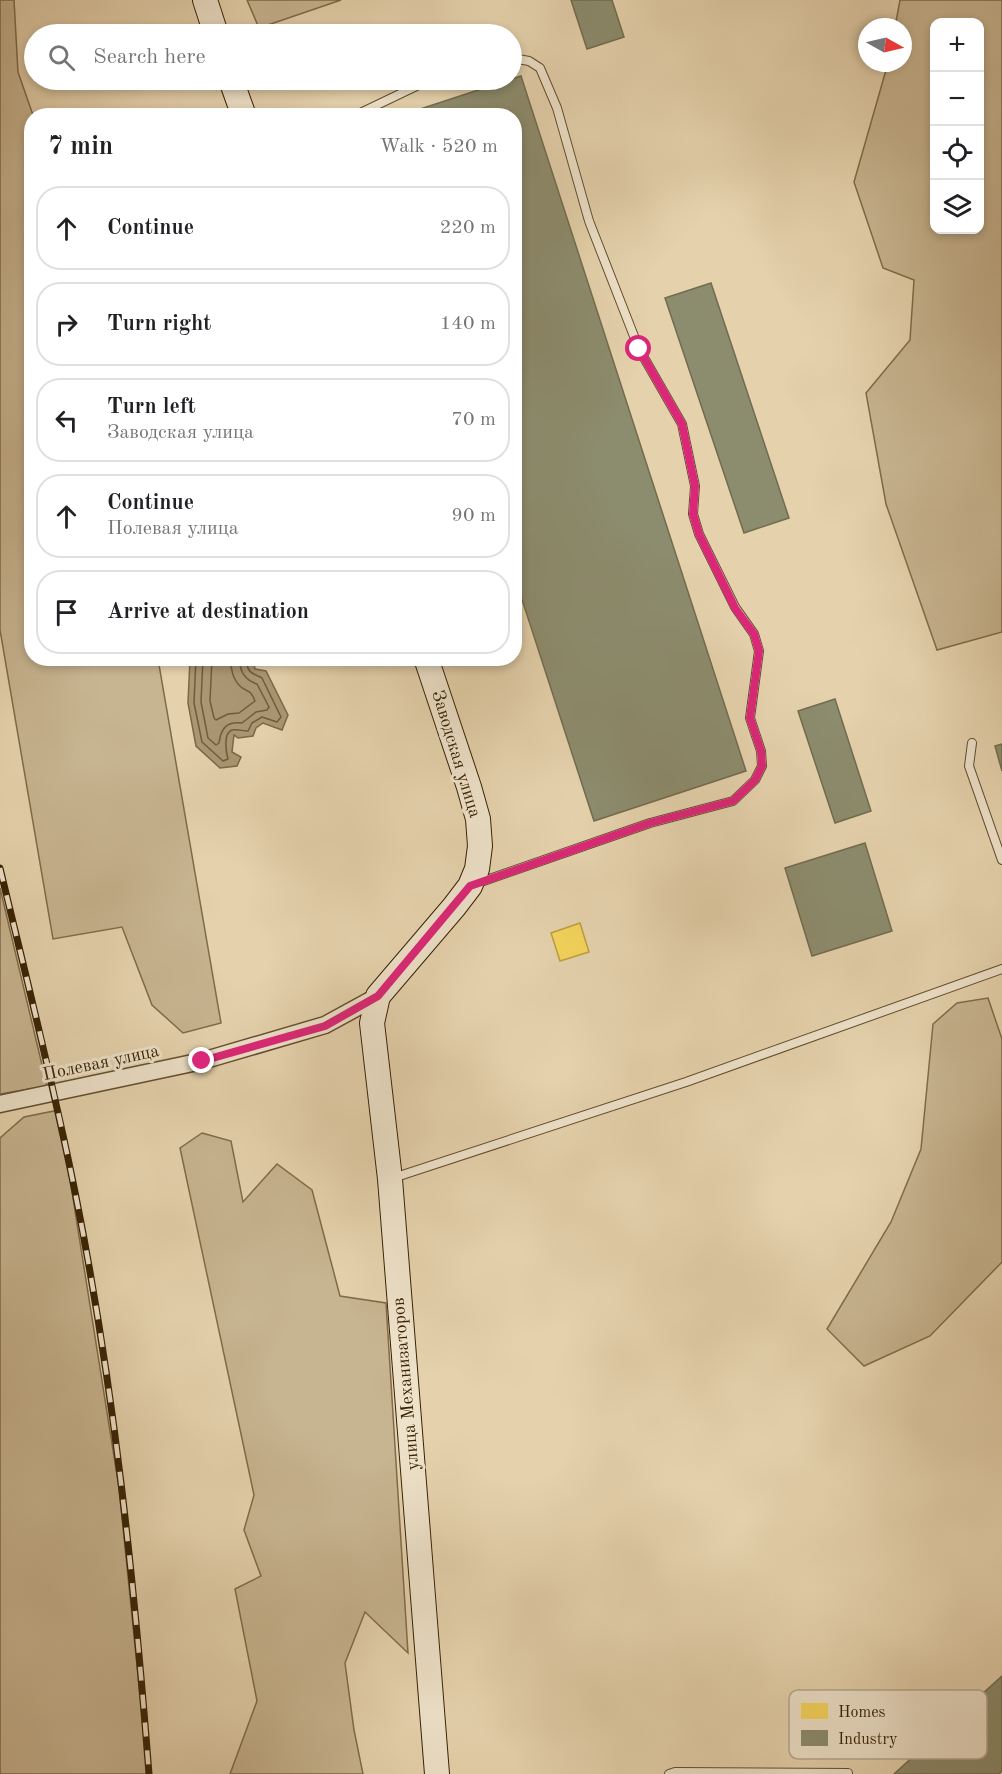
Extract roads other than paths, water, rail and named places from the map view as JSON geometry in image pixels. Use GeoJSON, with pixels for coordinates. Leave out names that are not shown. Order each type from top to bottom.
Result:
{"type":"FeatureCollection","features":[{"type":"Feature","properties":{"kind":"street"},"geometry":{"type":"LineString","coordinates":[[205,0],[213,24]]}},
{"type":"Feature","properties":{"kind":"street"},"geometry":{"type":"LineString","coordinates":[[235,90],[241,108]]}},
{"type":"Feature","properties":{"kind":"street","name":"Заводская улица"},"geometry":{"type":"LineString","coordinates":[[378,996],[470,886],[477,870],[480,846],[478,819],[429,666]]}},
{"type":"Feature","properties":{"kind":"street","name":"Полевая улица"},"geometry":{"type":"LineString","coordinates":[[0,1104],[202,1061],[325,1026],[378,996]]}},
{"type":"Feature","properties":{"kind":"street","name":"улица Механизаторов"},"geometry":{"type":"LineString","coordinates":[[378,996],[372,1023],[390,1179],[437,1774]]}},
{"type":"Feature","properties":{"kind":"lane"},"geometry":{"type":"LineString","coordinates":[[470,886],[650,823],[733,801],[755,780],[762,766],[761,751],[750,718],[759,651],[754,634],[735,608],[699,534],[693,514],[695,486],[682,424],[639,349],[590,221],[557,108],[540,68],[522,60]]}},
{"type":"Feature","properties":{"kind":"lane"},"geometry":{"type":"LineString","coordinates":[[371,108],[408,90]]}},
{"type":"Feature","properties":{"kind":"lane"},"geometry":{"type":"LineString","coordinates":[[972,743],[969,766],[1002,860]]}},
{"type":"Feature","properties":{"kind":"lane"},"geometry":{"type":"LineString","coordinates":[[390,1179],[686,1082],[1002,969]]}},
{"type":"Feature","properties":{"kind":"lane"},"geometry":{"type":"LineString","coordinates":[[669,1774],[675,1772],[848,1773]]}},
{"type":"Feature","properties":{"kind":"water"},"geometry":{"type":"Polygon","coordinates":[[[190,666],[254,666],[255,669],[266,671],[288,715],[282,730],[263,723],[256,728],[253,736],[238,738],[234,735],[232,752],[241,757],[237,766],[220,768],[196,746],[188,703],[190,666]]]}},
{"type":"Feature","properties":{"kind":"railway"},"geometry":{"type":"LineString","coordinates":[[0,868],[67,1155],[101,1340],[129,1556],[149,1774]]}}]}
